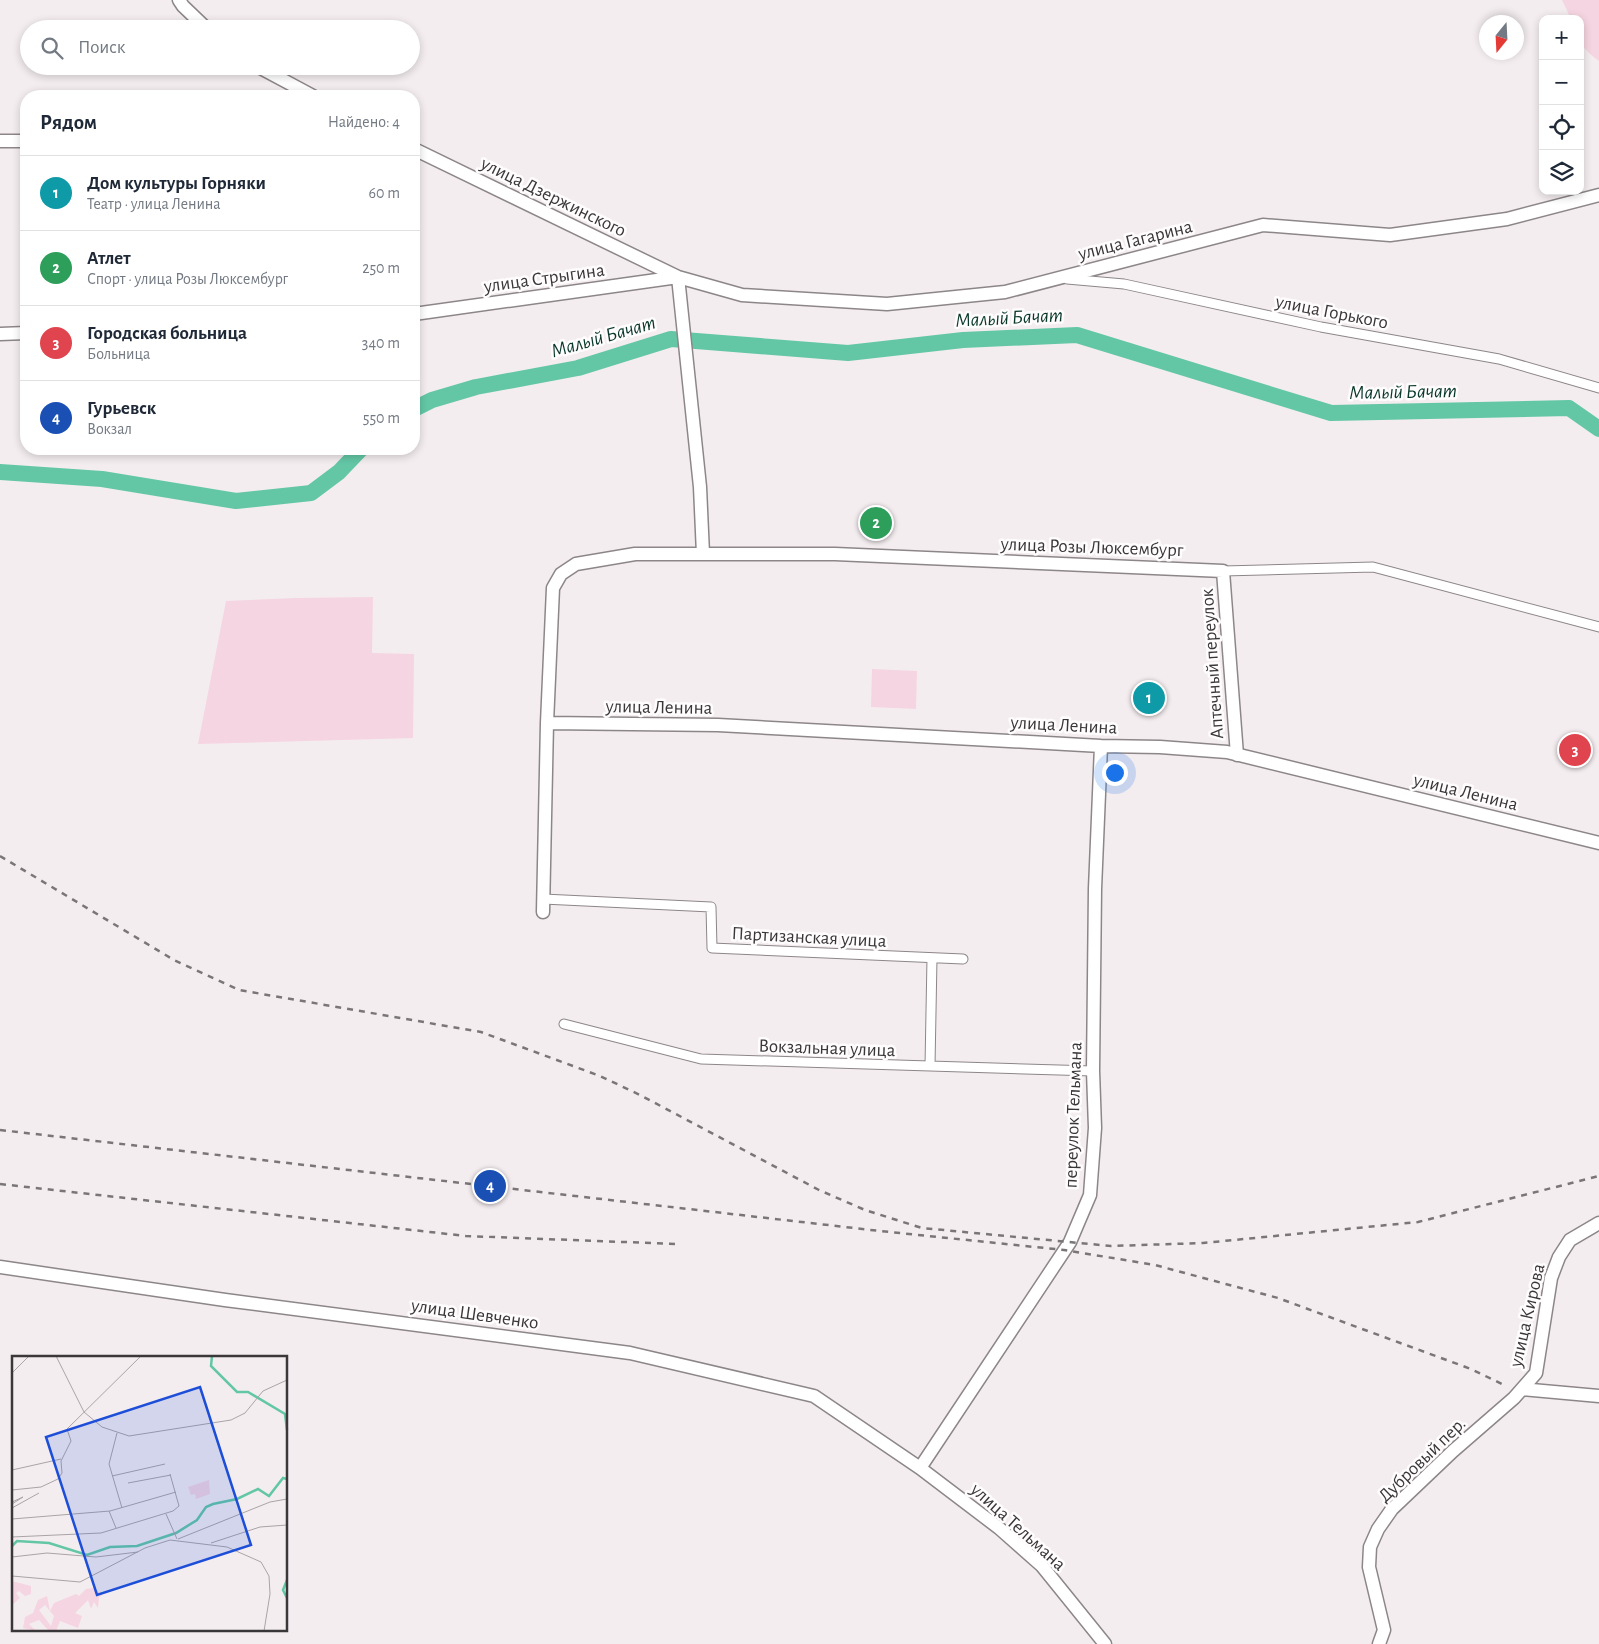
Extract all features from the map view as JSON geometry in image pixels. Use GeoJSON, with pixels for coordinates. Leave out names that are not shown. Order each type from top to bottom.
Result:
{"type":"FeatureCollection","features":[{"type":"Feature","properties":{"kind":"street"},"geometry":{"type":"LineString","coordinates":[[179,0],[198,20]]}},
{"type":"Feature","properties":{"kind":"street"},"geometry":{"type":"LineString","coordinates":[[274,75],[302,90]]}},
{"type":"Feature","properties":{"kind":"street"},"geometry":{"type":"LineString","coordinates":[[0,140],[20,141]]}},
{"type":"Feature","properties":{"kind":"street","name":"улица Дзержинского"},"geometry":{"type":"LineString","coordinates":[[420,152],[678,278]]}},
{"type":"Feature","properties":{"kind":"street","name":"улица Гагарина"},"geometry":{"type":"LineString","coordinates":[[678,278],[742,295],[887,304],[1006,292],[1263,225],[1390,235],[1507,219],[1599,195]]}},
{"type":"Feature","properties":{"kind":"street"},"geometry":{"type":"LineString","coordinates":[[678,278],[700,487],[703,554]]}},
{"type":"Feature","properties":{"kind":"street","name":"улица Стрыгина"},"geometry":{"type":"LineString","coordinates":[[420,313],[678,278]]}},
{"type":"Feature","properties":{"kind":"street","name":"улица Горького"},"geometry":{"type":"LineString","coordinates":[[1056,278],[1124,284],[1321,327],[1499,359],[1599,388]]}},
{"type":"Feature","properties":{"kind":"street"},"geometry":{"type":"LineString","coordinates":[[0,334],[20,333]]}},
{"type":"Feature","properties":{"kind":"street","name":"улица Розы Люксембург"},"geometry":{"type":"LineString","coordinates":[[547,723],[553,588],[561,574],[576,564],[635,554],[835,554],[1223,571],[1373,566],[1599,627]]}},
{"type":"Feature","properties":{"kind":"street","name":"Аптечный переулок"},"geometry":{"type":"LineString","coordinates":[[1223,571],[1237,755]]}},
{"type":"Feature","properties":{"kind":"street"},"geometry":{"type":"LineString","coordinates":[[543,912],[547,723]]}},
{"type":"Feature","properties":{"kind":"street","name":"улица Ленина"},"geometry":{"type":"LineString","coordinates":[[547,723],[718,725],[1101,746],[1160,747],[1237,755],[1599,843]]}},
{"type":"Feature","properties":{"kind":"street","name":"переулок Тельмана"},"geometry":{"type":"LineString","coordinates":[[920,1468],[1070,1242],[1090,1195],[1095,1128],[1093,1071],[1095,889],[1101,746]]}},
{"type":"Feature","properties":{"kind":"street","name":"Партизанская улица"},"geometry":{"type":"LineString","coordinates":[[543,899],[711,907],[712,948],[963,959]]}},
{"type":"Feature","properties":{"kind":"street"},"geometry":{"type":"LineString","coordinates":[[930,1066],[932,958]]}},
{"type":"Feature","properties":{"kind":"street","name":"Вокзальная улица"},"geometry":{"type":"LineString","coordinates":[[564,1024],[701,1060],[1093,1071]]}},
{"type":"Feature","properties":{"kind":"street","name":"улица Кирова"},"geometry":{"type":"LineString","coordinates":[[1518,1394],[1536,1373],[1551,1278],[1559,1257],[1570,1240],[1599,1224]]}},
{"type":"Feature","properties":{"kind":"street","name":"улица Шевченко"},"geometry":{"type":"LineString","coordinates":[[0,1267],[225,1300],[630,1354],[814,1396],[920,1468]]}},
{"type":"Feature","properties":{"kind":"street"},"geometry":{"type":"LineString","coordinates":[[1518,1394],[1599,1396]]}},
{"type":"Feature","properties":{"kind":"street","name":"Дубровый пер."},"geometry":{"type":"LineString","coordinates":[[1379,1644],[1384,1630],[1369,1567],[1370,1547],[1378,1529],[1392,1508],[1518,1394]]}},
{"type":"Feature","properties":{"kind":"street","name":"улица Тельмана"},"geometry":{"type":"LineString","coordinates":[[920,1468],[999,1528],[1042,1566],[1105,1644]]}},
{"type":"Feature","properties":{"kind":"shaded area"},"geometry":{"type":"Polygon","coordinates":[[[1562,0],[1599,0],[1599,61],[1584,47],[1584,15],[1569,15],[1562,0]]]}},
{"type":"Feature","properties":{"kind":"shaded area"},"geometry":{"type":"Polygon","coordinates":[[[373,597],[372,653],[414,654],[413,738],[198,744],[226,601],[373,597]]]}},
{"type":"Feature","properties":{"kind":"shaded area"},"geometry":{"type":"Polygon","coordinates":[[[872,669],[917,671],[916,709],[871,707],[872,669]]]}},
{"type":"Feature","properties":{"kind":"waterway","name":"Малый Бачат"},"geometry":{"type":"LineString","coordinates":[[420,406],[432,400],[476,387],[578,368],[671,339],[848,353],[963,340],[1077,335],[1331,413],[1569,408],[1599,429]]}},
{"type":"Feature","properties":{"kind":"waterway","name":"Малый Бачат"},"geometry":{"type":"LineString","coordinates":[[0,472],[102,479],[236,501],[311,493],[339,472],[355,455]]}},
{"type":"Feature","properties":{"kind":"railway"},"geometry":{"type":"LineString","coordinates":[[0,856],[174,960],[239,990],[481,1032],[600,1076],[640,1095],[819,1190],[865,1210],[922,1228],[1111,1246],[1203,1243],[1418,1222],[1599,1176]]}},
{"type":"Feature","properties":{"kind":"railway"},"geometry":{"type":"LineString","coordinates":[[0,1130],[880,1231],[1064,1250],[1155,1265],[1278,1298],[1471,1369],[1506,1386]]}},
{"type":"Feature","properties":{"kind":"railway"},"geometry":{"type":"LineString","coordinates":[[0,1184],[466,1236],[677,1244]]}},
{"type":"Feature","properties":{"kind":"place","name":"Атлет"},"geometry":{"type":"Point","coordinates":[876,523]}},
{"type":"Feature","properties":{"kind":"place","name":"Дом культуры Горняки"},"geometry":{"type":"Point","coordinates":[1149,698]}},
{"type":"Feature","properties":{"kind":"place","name":"Городская больница"},"geometry":{"type":"Point","coordinates":[1575,750]}},
{"type":"Feature","properties":{"kind":"place","name":"Гурьевск"},"geometry":{"type":"Point","coordinates":[490,1186]}}]}
